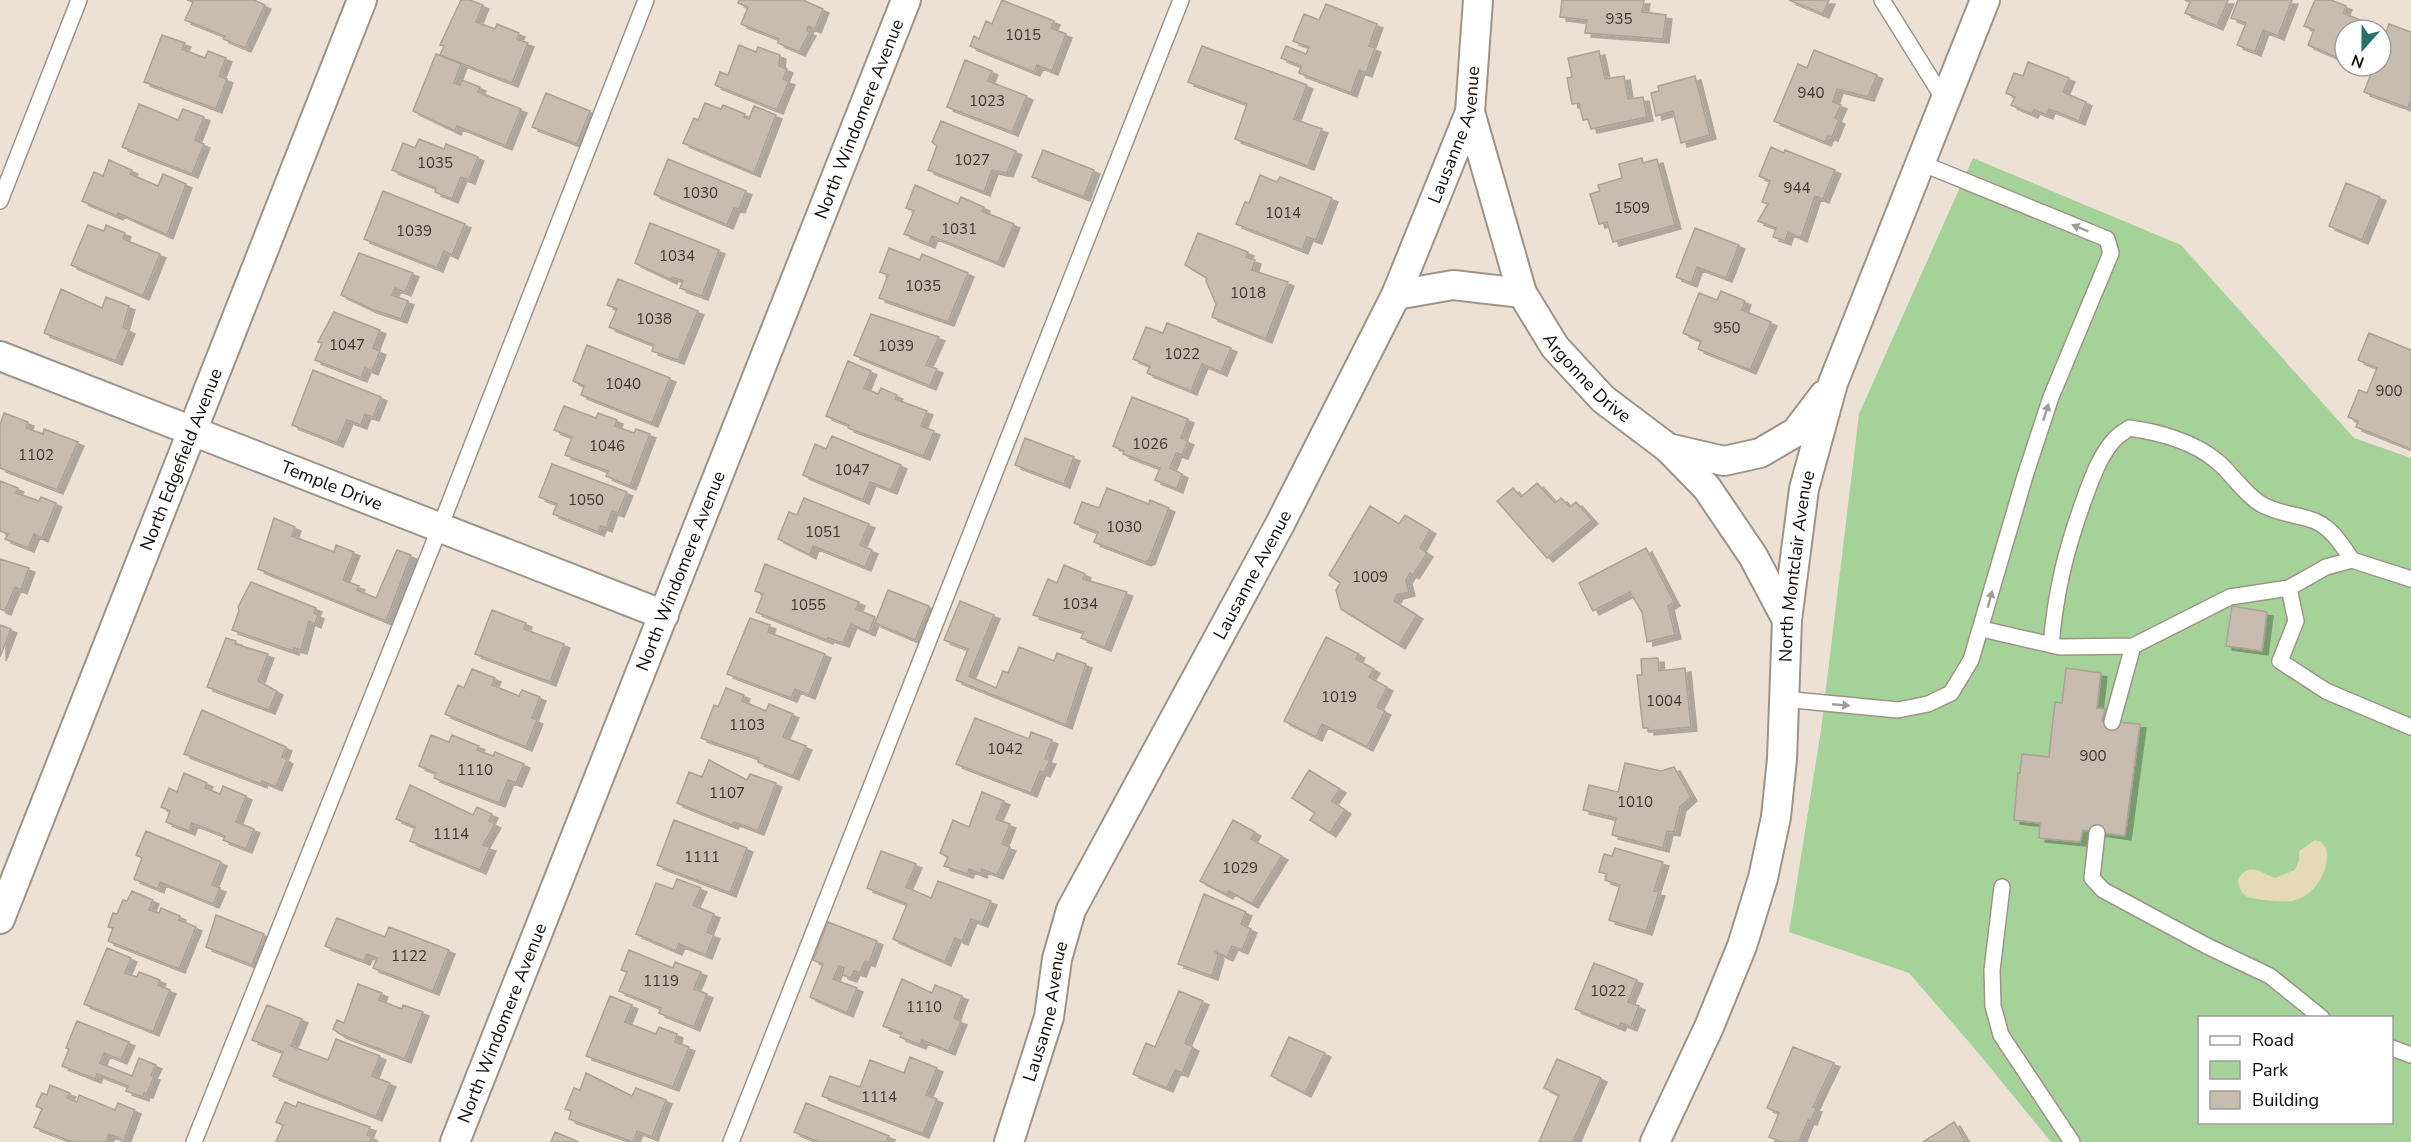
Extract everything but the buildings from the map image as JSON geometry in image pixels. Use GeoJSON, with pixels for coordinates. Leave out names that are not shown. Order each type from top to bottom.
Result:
{"type":"FeatureCollection","features":[{"type":"Feature","properties":{"kind":"street","name":"North Edgefield Avenue"},"geometry":{"type":"LineString","coordinates":[[0,919],[362,0]]}},
{"type":"Feature","properties":{"kind":"street","name":"North Windomere Avenue"},"geometry":{"type":"LineString","coordinates":[[455,1142],[906,0]]}},
{"type":"Feature","properties":{"kind":"street","name":"Lausanne Avenue"},"geometry":{"type":"LineString","coordinates":[[1009,1142],[1049,1017],[1058,959],[1071,910],[1280,524],[1396,295],[1470,112],[1478,0]]}},
{"type":"Feature","properties":{"kind":"street","name":"North Montclair Avenue"},"geometry":{"type":"LineString","coordinates":[[1655,1142],[1709,1027],[1742,946],[1763,878],[1776,817],[1781,771],[1787,620],[1804,489],[1833,383],[1984,0]]}},
{"type":"Feature","properties":{"kind":"street","name":"Argonne Drive"},"geometry":{"type":"LineString","coordinates":[[1470,112],[1522,293],[1555,347],[1603,399],[1668,448],[1707,488],[1753,556],[1787,620]]}},
{"type":"Feature","properties":{"kind":"street"},"geometry":{"type":"LineString","coordinates":[[1396,295],[1453,285],[1522,293]]}},
{"type":"Feature","properties":{"kind":"street","name":"Temple Drive"},"geometry":{"type":"LineString","coordinates":[[0,356],[664,615]]}},
{"type":"Feature","properties":{"kind":"street","name":"Argonne Drive"},"geometry":{"type":"LineString","coordinates":[[1668,448],[1724,461],[1760,453],[1796,432],[1833,383]]}},
{"type":"Feature","properties":{"kind":"lane"},"geometry":{"type":"LineString","coordinates":[[0,201],[79,0]]}},
{"type":"Feature","properties":{"kind":"lane"},"geometry":{"type":"LineString","coordinates":[[194,1142],[440,527],[646,0]]}},
{"type":"Feature","properties":{"kind":"lane"},"geometry":{"type":"LineString","coordinates":[[731,1142],[1181,0]]}},
{"type":"Feature","properties":{"kind":"lane"},"geometry":{"type":"LineString","coordinates":[[1882,0],[1945,100]]}},
{"type":"Feature","properties":{"kind":"lane"},"geometry":{"type":"LineString","coordinates":[[1783,699],[1898,710],[1928,704],[1951,693],[1971,660],[1982,629],[2025,476],[2051,398],[2111,253],[2107,238],[1921,163]]}},
{"type":"Feature","properties":{"kind":"lane"},"geometry":{"type":"LineString","coordinates":[[2050,645],[2061,567],[2094,472],[2113,441],[2128,428],[2141,429],[2198,447],[2218,462],[2260,503],[2281,513],[2312,519],[2329,530],[2352,560]]}},
{"type":"Feature","properties":{"kind":"lane"},"geometry":{"type":"LineString","coordinates":[[1982,629],[2060,647],[2133,646],[2230,597],[2289,588],[2326,567],[2352,560],[2411,579]]}},
{"type":"Feature","properties":{"kind":"lane"},"geometry":{"type":"LineString","coordinates":[[2289,588],[2296,621],[2280,661],[2326,691],[2411,727]]}},
{"type":"Feature","properties":{"kind":"lane"},"geometry":{"type":"LineString","coordinates":[[2112,722],[2133,646]]}},
{"type":"Feature","properties":{"kind":"lane"},"geometry":{"type":"LineString","coordinates":[[2097,832],[2092,878],[2103,890],[2207,946],[2270,976],[2321,1016]]}},
{"type":"Feature","properties":{"kind":"lane"},"geometry":{"type":"LineString","coordinates":[[2002,887],[1992,970],[1993,1006],[2001,1035],[2072,1142]]}},
{"type":"Feature","properties":{"kind":"lane"},"geometry":{"type":"LineString","coordinates":[[2393,1049],[2411,1055]]}},
{"type":"Feature","properties":{"kind":"green space"},"geometry":{"type":"Polygon","coordinates":[[[1973,158],[2181,245],[2354,438],[2411,458],[2411,1142],[2051,1142],[1909,973],[1789,932],[1821,730],[1859,414],[1973,158]]]}},
{"type":"Feature","properties":{"kind":"sand"},"geometry":{"type":"Polygon","coordinates":[[[2315,840],[2321,842],[2326,848],[2326,865],[2320,881],[2308,894],[2292,901],[2282,901],[2252,898],[2242,893],[2238,880],[2246,871],[2256,870],[2275,878],[2295,870],[2299,860],[2299,851],[2315,840]]]}}]}
